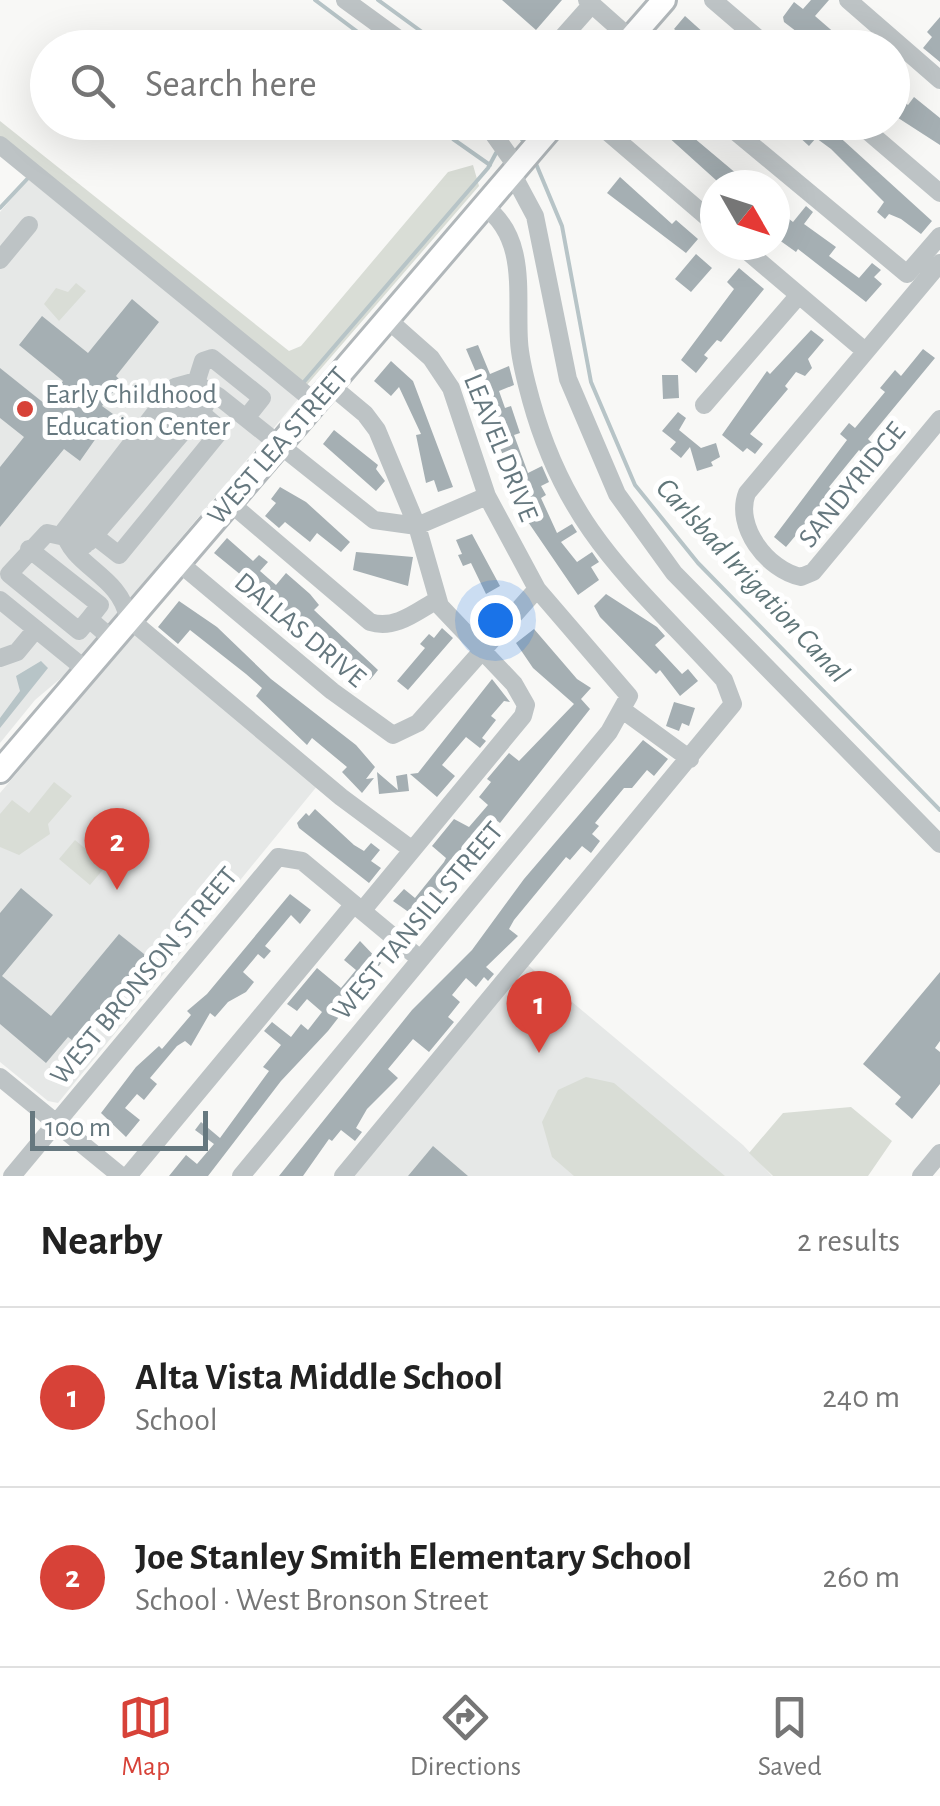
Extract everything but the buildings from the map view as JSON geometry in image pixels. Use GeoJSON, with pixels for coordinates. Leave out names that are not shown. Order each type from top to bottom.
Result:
{"type":"FeatureCollection","features":[{"type":"Feature","properties":{"kind":"main road"},"geometry":{"type":"LineString","coordinates":[[642,30],[664,0]]}},
{"type":"Feature","properties":{"kind":"main road","name":"WEST LEA STREET"},"geometry":{"type":"LineString","coordinates":[[0,770],[541,140]]}},
{"type":"Feature","properties":{"kind":"main road"},"geometry":{"type":"LineString","coordinates":[[0,747],[40,699],[68,690]]}},
{"type":"Feature","properties":{"kind":"street"},"geometry":{"type":"LineString","coordinates":[[345,0],[386,30]]}},
{"type":"Feature","properties":{"kind":"street"},"geometry":{"type":"LineString","coordinates":[[712,0],[747,30]]}},
{"type":"Feature","properties":{"kind":"street"},"geometry":{"type":"LineString","coordinates":[[848,0],[882,30]]}},
{"type":"Feature","properties":{"kind":"street"},"geometry":{"type":"LineString","coordinates":[[568,30],[589,2],[617,30]]}},
{"type":"Feature","properties":{"kind":"street"},"geometry":{"type":"LineString","coordinates":[[910,54],[940,80]]}},
{"type":"Feature","properties":{"kind":"street"},"geometry":{"type":"LineString","coordinates":[[496,140],[515,170],[535,216],[568,379],[617,494],[674,573],[940,844]]}},
{"type":"Feature","properties":{"kind":"street"},"geometry":{"type":"LineString","coordinates":[[617,140],[700,211]]}},
{"type":"Feature","properties":{"kind":"street"},"geometry":{"type":"LineString","coordinates":[[746,140],[907,274],[940,236]]}},
{"type":"Feature","properties":{"kind":"street"},"geometry":{"type":"LineString","coordinates":[[878,140],[940,193]]}},
{"type":"Feature","properties":{"kind":"street"},"geometry":{"type":"LineString","coordinates":[[0,146],[322,393],[372,422],[417,526],[437,600],[514,684],[526,711],[411,850],[124,1176],[0,1077]]}},
{"type":"Feature","properties":{"kind":"street"},"geometry":{"type":"LineString","coordinates":[[343,1176],[732,704],[730,687],[613,562],[555,470],[522,366],[517,264],[501,222],[484,206]]}},
{"type":"Feature","properties":{"kind":"street"},"geometry":{"type":"LineString","coordinates":[[0,260],[28,226]]}},
{"type":"Feature","properties":{"kind":"street"},"geometry":{"type":"LineString","coordinates":[[758,260],[866,351],[940,263]]}},
{"type":"Feature","properties":{"kind":"street"},"geometry":{"type":"LineString","coordinates":[[704,405],[799,295]]}},
{"type":"Feature","properties":{"kind":"street","name":"LEAVEL DRIVE"},"geometry":{"type":"LineString","coordinates":[[388,319],[441,370],[487,496],[537,589],[626,703],[690,759]]}},
{"type":"Feature","properties":{"kind":"street","name":"SANDYRIDGE"},"geometry":{"type":"LineString","coordinates":[[866,351],[744,501],[741,518],[748,534],[789,574],[801,578],[816,570],[940,419]]}},
{"type":"Feature","properties":{"kind":"street"},"geometry":{"type":"LineString","coordinates":[[86,545],[200,412],[205,388],[203,361],[212,358],[262,398],[246,418]]}},
{"type":"Feature","properties":{"kind":"street"},"geometry":{"type":"LineString","coordinates":[[65,537],[67,524],[175,387],[205,388],[363,514],[391,525],[417,526],[487,496]]}},
{"type":"Feature","properties":{"kind":"street"},"geometry":{"type":"LineString","coordinates":[[86,545],[99,522],[205,388]]}},
{"type":"Feature","properties":{"kind":"street"},"geometry":{"type":"LineString","coordinates":[[29,549],[100,605],[79,631],[9,574],[29,549],[47,533],[119,555],[221,430],[200,412]]}},
{"type":"Feature","properties":{"kind":"street"},"geometry":{"type":"LineString","coordinates":[[229,502],[370,622],[386,625],[400,621],[437,600]]}},
{"type":"Feature","properties":{"kind":"street"},"geometry":{"type":"LineString","coordinates":[[86,545],[121,593],[128,618],[411,850]]}},
{"type":"Feature","properties":{"kind":"street","name":"DALLAS DRIVE"},"geometry":{"type":"LineString","coordinates":[[178,560],[332,691],[393,734],[418,723],[480,648]]}},
{"type":"Feature","properties":{"kind":"street"},"geometry":{"type":"LineString","coordinates":[[480,648],[537,589]]}},
{"type":"Feature","properties":{"kind":"street"},"geometry":{"type":"LineString","coordinates":[[0,600],[85,669]]}},
{"type":"Feature","properties":{"kind":"street"},"geometry":{"type":"LineString","coordinates":[[89,619],[111,638]]}},
{"type":"Feature","properties":{"kind":"street"},"geometry":{"type":"LineString","coordinates":[[0,658],[17,652],[36,629]]}},
{"type":"Feature","properties":{"kind":"street","name":"WEST TANSILL STREET"},"geometry":{"type":"LineString","coordinates":[[241,1176],[626,703]]}},
{"type":"Feature","properties":{"kind":"street","name":"WEST BRONSON STREET"},"geometry":{"type":"LineString","coordinates":[[12,1176],[278,857],[302,861],[358,907]]}},
{"type":"Feature","properties":{"kind":"street"},"geometry":{"type":"LineString","coordinates":[[358,907],[420,959]]}},
{"type":"Feature","properties":{"kind":"street"},"geometry":{"type":"LineString","coordinates":[[921,1176],[940,1153]]}},
{"type":"Feature","properties":{"kind":"shaded area"},"geometry":{"type":"Polygon","coordinates":[[[0,121],[289,351],[301,346],[448,172],[473,165],[479,186],[306,386],[0,139],[0,121]]]}},
{"type":"Feature","properties":{"kind":"shaded area"},"geometry":{"type":"Polygon","coordinates":[[[28,179],[299,398],[67,673],[35,700],[0,743],[0,212],[28,179]]]}},
{"type":"Feature","properties":{"kind":"shaded area"},"geometry":{"type":"Polygon","coordinates":[[[76,283],[86,291],[59,321],[44,304],[56,288],[68,292],[76,283]]]}},
{"type":"Feature","properties":{"kind":"shaded area"},"geometry":{"type":"Polygon","coordinates":[[[136,632],[318,785],[58,1103],[48,1101],[0,1062],[0,793],[136,632]]]}},
{"type":"Feature","properties":{"kind":"shaded area"},"geometry":{"type":"Polygon","coordinates":[[[41,661],[48,668],[0,728],[0,718],[20,691],[16,676],[41,661]]]}},
{"type":"Feature","properties":{"kind":"shaded area"},"geometry":{"type":"Polygon","coordinates":[[[54,782],[72,796],[48,824],[50,834],[19,855],[0,847],[0,814],[12,800],[29,813],[54,782]]]}},
{"type":"Feature","properties":{"kind":"shaded area"},"geometry":{"type":"Polygon","coordinates":[[[75,840],[106,866],[90,885],[59,859],[75,840]]]}},
{"type":"Feature","properties":{"kind":"shaded area"},"geometry":{"type":"Polygon","coordinates":[[[523,961],[743,1145],[772,1176],[343,1176],[523,961]]]}},
{"type":"Feature","properties":{"kind":"shaded area"},"geometry":{"type":"Polygon","coordinates":[[[586,1077],[614,1083],[725,1176],[574,1176],[552,1157],[542,1122],[558,1090],[586,1077]]]}},
{"type":"Feature","properties":{"kind":"shaded area"},"geometry":{"type":"Polygon","coordinates":[[[851,1107],[892,1141],[868,1176],[773,1176],[749,1153],[783,1113],[851,1107]]]}},
{"type":"Feature","properties":{"kind":"waterway"},"geometry":{"type":"LineString","coordinates":[[315,0],[355,30]]}},
{"type":"Feature","properties":{"kind":"waterway","name":"Carlsbad Irrigation Canal"},"geometry":{"type":"LineString","coordinates":[[378,0],[419,30]]}},
{"type":"Feature","properties":{"kind":"waterway"},"geometry":{"type":"LineString","coordinates":[[454,140],[490,165]]}},
{"type":"Feature","properties":{"kind":"waterway","name":"Carlsbad Irrigation Canal"},"geometry":{"type":"LineString","coordinates":[[522,140],[526,146]]}},
{"type":"Feature","properties":{"kind":"waterway"},"geometry":{"type":"LineString","coordinates":[[303,383],[488,168],[496,153]]}},
{"type":"Feature","properties":{"kind":"waterway","name":"Carlsbad Irrigation Canal"},"geometry":{"type":"LineString","coordinates":[[534,159],[562,226],[591,382],[635,485],[698,563],[940,810]]}},
{"type":"Feature","properties":{"kind":"waterway"},"geometry":{"type":"LineString","coordinates":[[0,208],[29,177]]}},
{"type":"Feature","properties":{"kind":"place","name":"Early Childhood Education Center"},"geometry":{"type":"Point","coordinates":[25,409]}},
{"type":"Feature","properties":{"kind":"place","name":"Joe Stanley Smith Elementary School"},"geometry":{"type":"Point","coordinates":[117,890]}},
{"type":"Feature","properties":{"kind":"place","name":"Alta Vista Middle School"},"geometry":{"type":"Point","coordinates":[539,1053]}}]}
